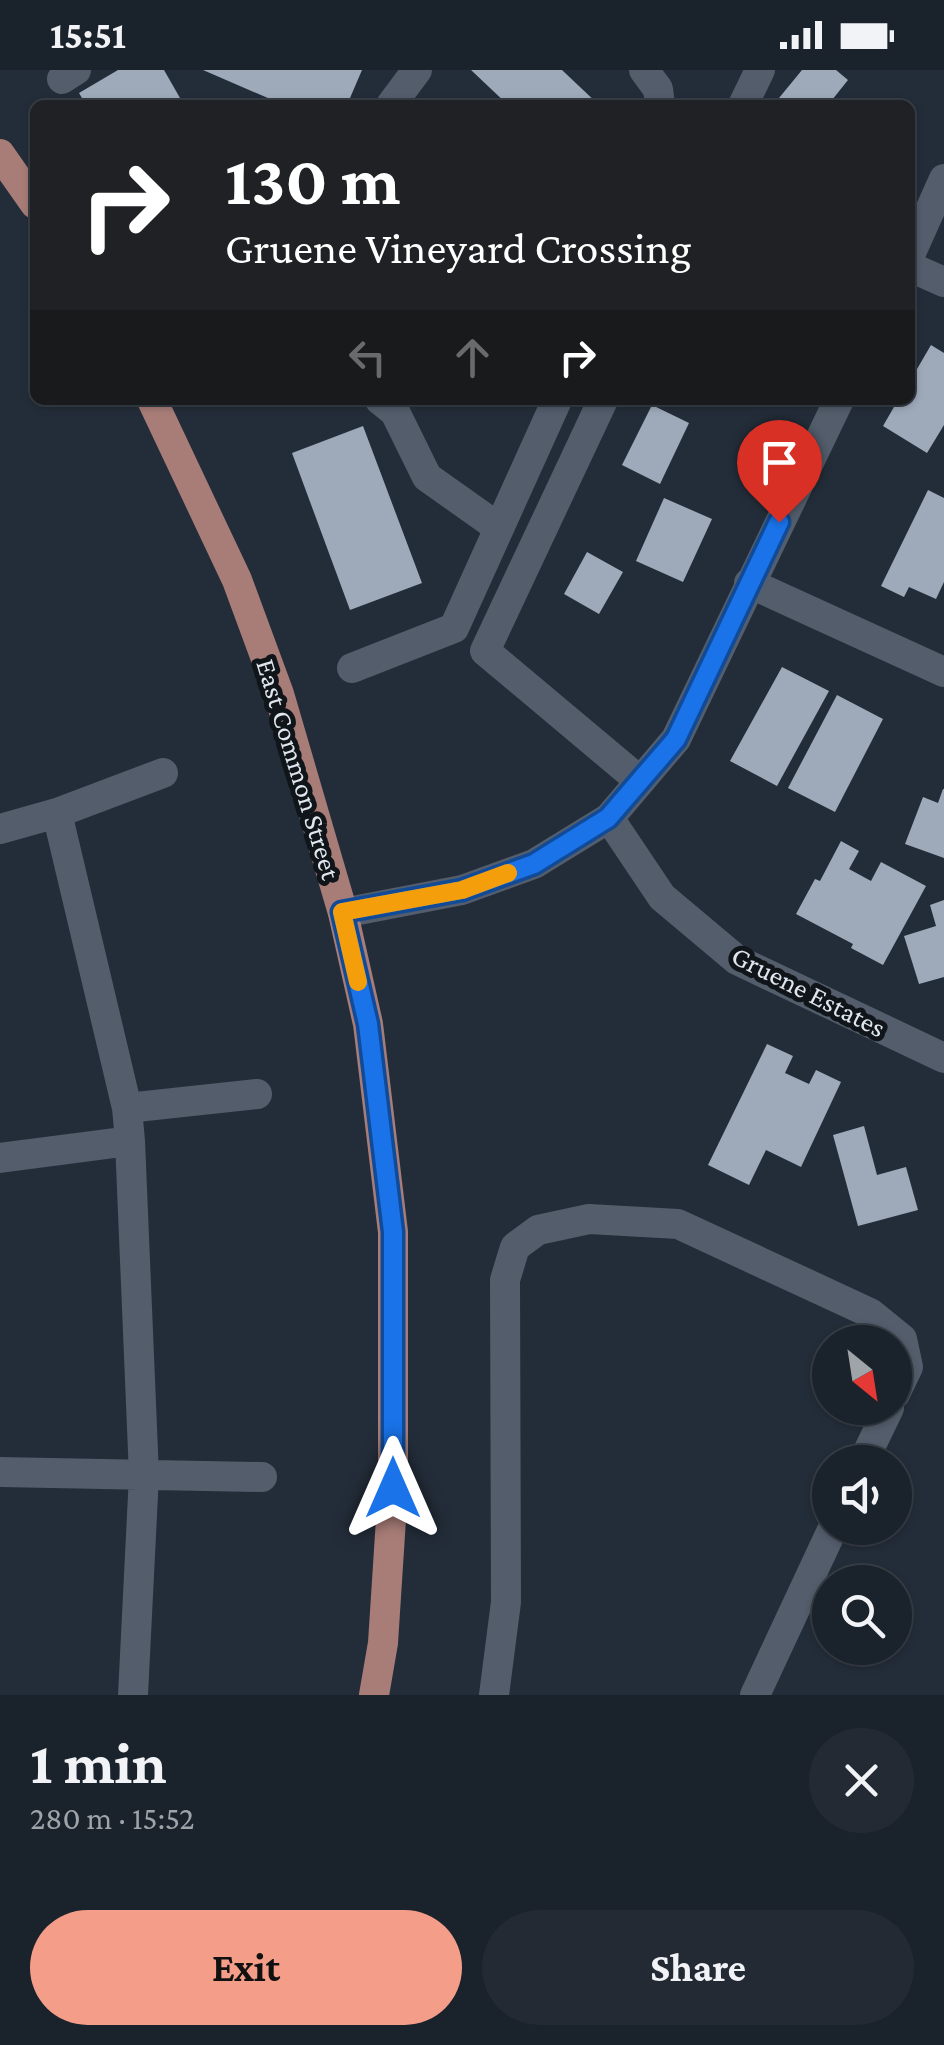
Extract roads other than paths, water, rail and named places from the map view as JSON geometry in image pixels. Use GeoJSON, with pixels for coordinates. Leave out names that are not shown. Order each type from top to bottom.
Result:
{"type":"FeatureCollection","features":[{"type":"Feature","properties":{"kind":"main road"},"geometry":{"type":"LineString","coordinates":[[0,154],[30,197]]}},
{"type":"Feature","properties":{"kind":"main road","name":"East Common Street"},"geometry":{"type":"LineString","coordinates":[[157,405],[236,580],[278,694],[342,912],[368,1024],[393,1232],[393,1488],[384,1643],[374,1695]]}},
{"type":"Feature","properties":{"kind":"street"},"geometry":{"type":"LineString","coordinates":[[395,100],[417,70]]}},
{"type":"Feature","properties":{"kind":"street"},"geometry":{"type":"LineString","coordinates":[[644,70],[658,89],[659,100]]}},
{"type":"Feature","properties":{"kind":"street"},"geometry":{"type":"LineString","coordinates":[[745,100],[760,70]]}},
{"type":"Feature","properties":{"kind":"street"},"geometry":{"type":"LineString","coordinates":[[915,244],[944,180]]}},
{"type":"Feature","properties":{"kind":"street"},"geometry":{"type":"LineString","coordinates":[[915,268],[944,282]]}},
{"type":"Feature","properties":{"kind":"street"},"geometry":{"type":"LineString","coordinates":[[386,405],[395,412],[428,477],[499,528]]}},
{"type":"Feature","properties":{"kind":"street"},"geometry":{"type":"LineString","coordinates":[[352,668],[454,628],[555,405]]}},
{"type":"Feature","properties":{"kind":"street"},"geometry":{"type":"LineString","coordinates":[[602,405],[484,651],[640,781]]}},
{"type":"Feature","properties":{"kind":"street"},"geometry":{"type":"LineString","coordinates":[[342,912],[462,890],[534,864],[608,818],[676,739],[837,405]]}},
{"type":"Feature","properties":{"kind":"street"},"geometry":{"type":"LineString","coordinates":[[749,583],[944,672]]}},
{"type":"Feature","properties":{"kind":"street"},"geometry":{"type":"LineString","coordinates":[[0,829],[163,773]]}},
{"type":"Feature","properties":{"kind":"street"},"geometry":{"type":"LineString","coordinates":[[57,812],[127,1108],[130,1141],[144,1475],[133,1695]]}},
{"type":"Feature","properties":{"kind":"street","name":"Gruene Estates"},"geometry":{"type":"LineString","coordinates":[[608,818],[662,898],[736,960],[944,1058]]}},
{"type":"Feature","properties":{"kind":"street"},"geometry":{"type":"LineString","coordinates":[[127,1108],[257,1094]]}},
{"type":"Feature","properties":{"kind":"street"},"geometry":{"type":"LineString","coordinates":[[0,1158],[130,1141]]}},
{"type":"Feature","properties":{"kind":"street"},"geometry":{"type":"LineString","coordinates":[[494,1695],[506,1602],[505,1280],[515,1247],[538,1230],[590,1218],[678,1224],[870,1313],[885,1325]]}},
{"type":"Feature","properties":{"kind":"street"},"geometry":{"type":"LineString","coordinates":[[0,1472],[262,1477]]}},
{"type":"Feature","properties":{"kind":"street"},"geometry":{"type":"LineString","coordinates":[[755,1695],[825,1545]]}}]}
